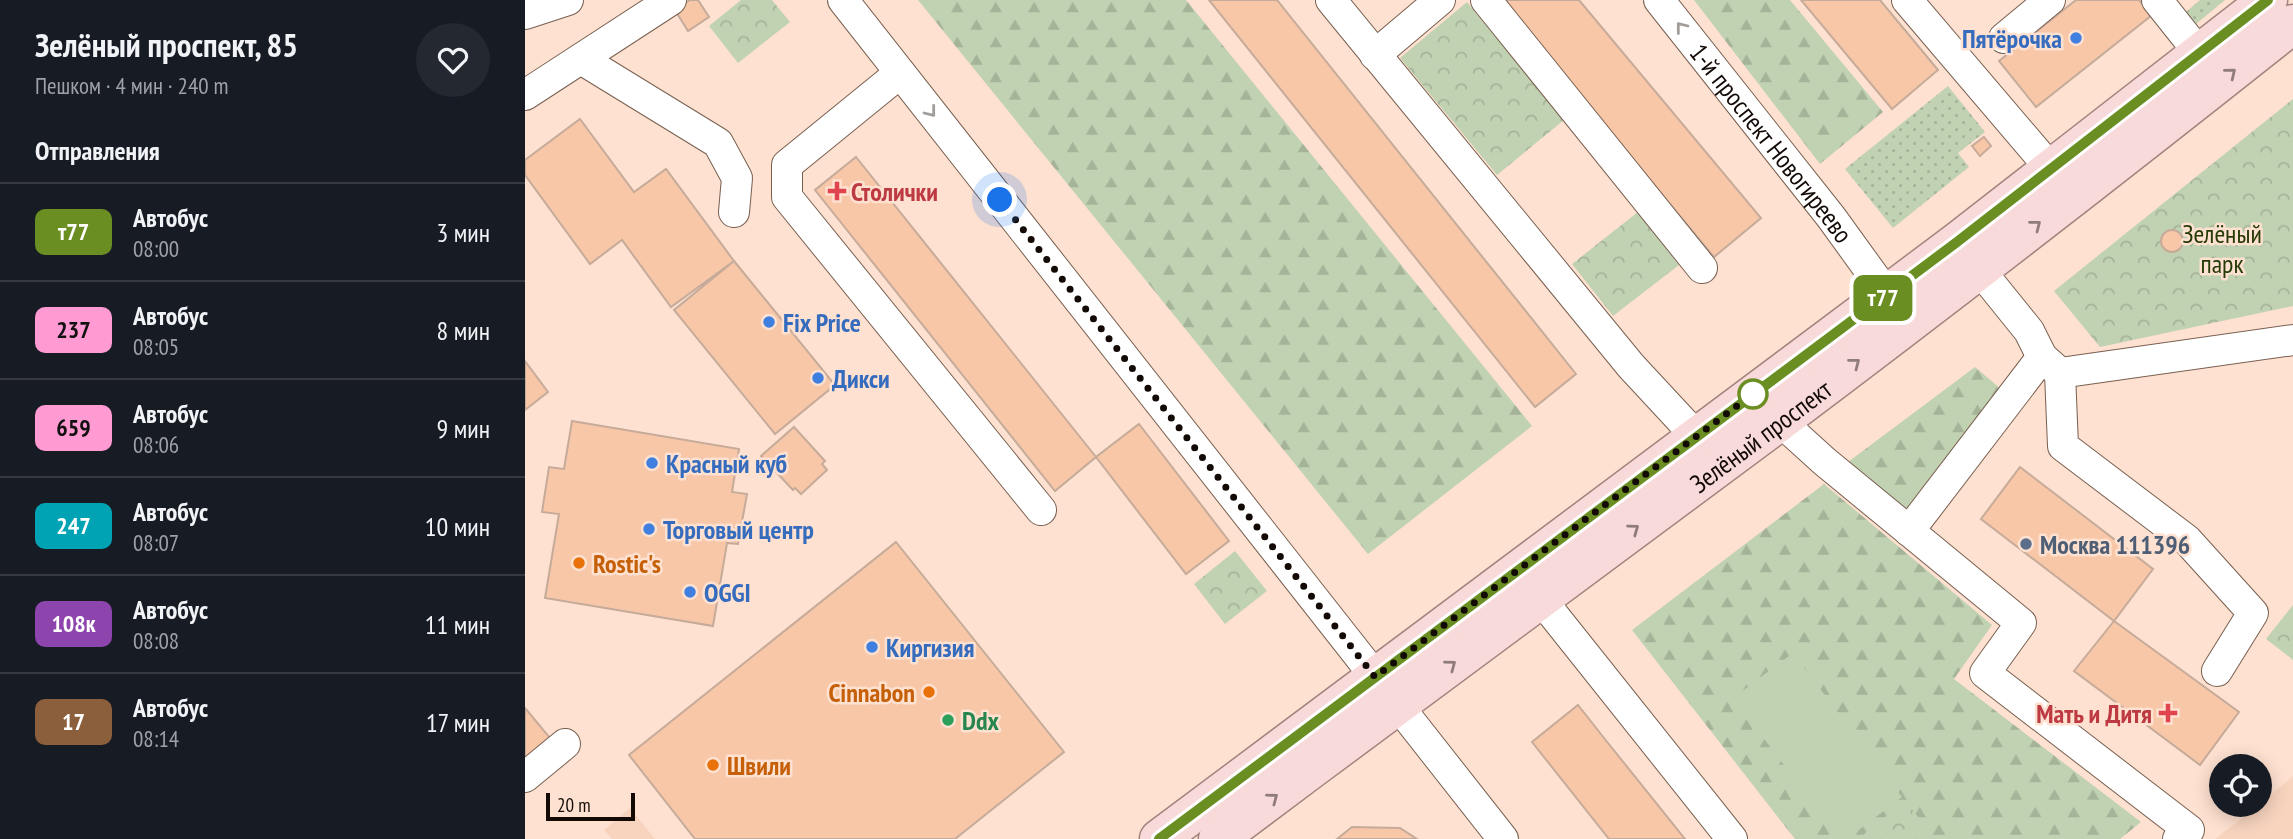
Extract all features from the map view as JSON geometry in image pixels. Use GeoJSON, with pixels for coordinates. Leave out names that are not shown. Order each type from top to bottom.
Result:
{"type":"FeatureCollection","features":[{"type":"Feature","properties":{"kind":"main road","name":"Зелёный проспект"},"geometry":{"type":"LineString","coordinates":[[1968,255],[2051,169],[2268,0]]}},
{"type":"Feature","properties":{"kind":"main road","name":"Зелёный проспект"},"geometry":{"type":"LineString","coordinates":[[1219,839],[1386,691],[1696,436],[1898,309],[1968,255],[2293,24]]}},
{"type":"Feature","properties":{"kind":"main road","name":"Зелёный проспект"},"geometry":{"type":"LineString","coordinates":[[1159,839],[1386,691],[1540,598],[1780,421],[1898,309]]}},
{"type":"Feature","properties":{"kind":"street"},"geometry":{"type":"LineString","coordinates":[[525,14],[568,0]]}},
{"type":"Feature","properties":{"kind":"street"},"geometry":{"type":"LineString","coordinates":[[525,95],[671,0]]}},
{"type":"Feature","properties":{"kind":"street"},"geometry":{"type":"LineString","coordinates":[[843,0],[1503,839]]}},
{"type":"Feature","properties":{"kind":"street"},"geometry":{"type":"LineString","coordinates":[[1331,0],[1631,366],[1696,436]]}},
{"type":"Feature","properties":{"kind":"street"},"geometry":{"type":"LineString","coordinates":[[1375,55],[1440,0]]}},
{"type":"Feature","properties":{"kind":"street"},"geometry":{"type":"LineString","coordinates":[[1486,0],[1702,268]]}},
{"type":"Feature","properties":{"kind":"street","name":"1-й проспект Новогиреево"},"geometry":{"type":"LineString","coordinates":[[1659,0],[1831,217],[1898,309]]}},
{"type":"Feature","properties":{"kind":"street"},"geometry":{"type":"LineString","coordinates":[[1907,0],[2051,169]]}},
{"type":"Feature","properties":{"kind":"street"},"geometry":{"type":"LineString","coordinates":[[2004,38],[2050,0]]}},
{"type":"Feature","properties":{"kind":"street"},"geometry":{"type":"LineString","coordinates":[[2157,0],[2200,54]]}},
{"type":"Feature","properties":{"kind":"street"},"geometry":{"type":"LineString","coordinates":[[581,59],[718,143],[737,178],[734,212]]}},
{"type":"Feature","properties":{"kind":"street"},"geometry":{"type":"LineString","coordinates":[[900,73],[787,165],[787,197],[1041,510]]}},
{"type":"Feature","properties":{"kind":"street"},"geometry":{"type":"LineString","coordinates":[[1968,255],[2029,331],[2051,365],[2063,446],[2187,540],[2253,613],[2217,671]]}},
{"type":"Feature","properties":{"kind":"street"},"geometry":{"type":"LineString","coordinates":[[1909,531],[2051,365],[2293,340]]}},
{"type":"Feature","properties":{"kind":"street"},"geometry":{"type":"LineString","coordinates":[[1780,421],[1824,461],[2021,623],[1985,673],[2188,836]]}},
{"type":"Feature","properties":{"kind":"street"},"geometry":{"type":"LineString","coordinates":[[1540,598],[1733,839]]}},
{"type":"Feature","properties":{"kind":"street"},"geometry":{"type":"LineString","coordinates":[[525,777],[565,744]]}},
{"type":"Feature","properties":{"kind":"shaded area"},"geometry":{"type":"Polygon","coordinates":[[[2293,776],[2293,839],[2215,839],[2243,817],[2272,817],[2272,794],[2293,776]]]}},
{"type":"Feature","properties":{"kind":"shaded area"},"geometry":{"type":"Polygon","coordinates":[[[630,808],[655,839],[612,839],[604,830],[630,808]]]}},
{"type":"Feature","properties":{"kind":"green space"},"geometry":{"type":"Polygon","coordinates":[[[741,0],[772,0],[790,22],[738,63],[709,26],[741,0]]]}},
{"type":"Feature","properties":{"kind":"green space"},"geometry":{"type":"Polygon","coordinates":[[[918,0],[1186,0],[1532,426],[1368,554],[918,0]]]}},
{"type":"Feature","properties":{"kind":"green space"},"geometry":{"type":"Polygon","coordinates":[[[1694,0],[1790,0],[1883,112],[1820,164],[1694,0]]]}},
{"type":"Feature","properties":{"kind":"green space"},"geometry":{"type":"Polygon","coordinates":[[[2200,0],[2225,0],[2196,24],[2186,12],[2200,0]]]}},
{"type":"Feature","properties":{"kind":"green space"},"geometry":{"type":"Polygon","coordinates":[[[1467,2],[1564,120],[1497,175],[1400,58],[1467,2]]]}},
{"type":"Feature","properties":{"kind":"green space"},"geometry":{"type":"Polygon","coordinates":[[[1948,86],[1985,132],[1958,153],[1969,167],[1893,228],[1845,169],[1948,86]]]}},
{"type":"Feature","properties":{"kind":"green space","name":"Зелёный парк"},"geometry":{"type":"Polygon","coordinates":[[[2293,99],[2293,306],[2100,347],[2054,291],[2293,99]]]}},
{"type":"Feature","properties":{"kind":"green space"},"geometry":{"type":"Polygon","coordinates":[[[1638,212],[1679,265],[1613,316],[1572,264],[1638,212]]]}},
{"type":"Feature","properties":{"kind":"green space"},"geometry":{"type":"Polygon","coordinates":[[[1975,367],[2001,389],[1904,515],[1844,465],[1975,367]]]}},
{"type":"Feature","properties":{"kind":"green space"},"geometry":{"type":"Polygon","coordinates":[[[1824,484],[1992,625],[1954,679],[2141,822],[2120,839],[1795,839],[1632,630],[1824,484]]]}},
{"type":"Feature","properties":{"kind":"green space"},"geometry":{"type":"Polygon","coordinates":[[[1235,551],[1267,591],[1225,624],[1194,584],[1235,551]]]}},
{"type":"Feature","properties":{"kind":"green space"},"geometry":{"type":"Polygon","coordinates":[[[2293,605],[2293,660],[2266,639],[2293,605]]]}},
{"type":"Feature","properties":{"kind":"green space"},"geometry":{"type":"Polygon","coordinates":[[[1793,653],[1902,797],[1847,839],[1840,839],[1733,698],[1793,653]]]}},
{"type":"Feature","properties":{"kind":"green space"},"geometry":{"type":"Polygon","coordinates":[[[1905,801],[1936,839],[1866,839],[1863,835],[1905,801]]]}},
{"type":"Feature","properties":{"kind":"building"},"geometry":{"type":"Polygon","coordinates":[[[690,0],[698,0],[709,17],[688,31],[675,10],[690,0]]]}},
{"type":"Feature","properties":{"kind":"building"},"geometry":{"type":"Polygon","coordinates":[[[1209,0],[1277,0],[1576,374],[1535,407],[1209,0]]]}},
{"type":"Feature","properties":{"kind":"building"},"geometry":{"type":"Polygon","coordinates":[[[1500,0],[1579,0],[1761,218],[1714,257],[1500,0]]]}},
{"type":"Feature","properties":{"kind":"building"},"geometry":{"type":"Polygon","coordinates":[[[1801,0],[1880,0],[1938,70],[1892,109],[1801,0]]]}},
{"type":"Feature","properties":{"kind":"building","name":"Пятёрочка"},"geometry":{"type":"Polygon","coordinates":[[[2076,0],[2139,0],[2152,15],[2036,107],[1999,61],[2076,0]]]}},
{"type":"Feature","properties":{"kind":"building"},"geometry":{"type":"Polygon","coordinates":[[[580,119],[634,192],[666,169],[734,261],[671,307],[622,240],[590,264],[525,175],[525,160],[580,119]]]}},
{"type":"Feature","properties":{"kind":"building"},"geometry":{"type":"Polygon","coordinates":[[[1984,137],[1991,146],[1980,156],[1972,146],[1984,137]]]}},
{"type":"Feature","properties":{"kind":"building"},"geometry":{"type":"Polygon","coordinates":[[[856,157],[1096,457],[1055,491],[815,190],[856,157]]]}},
{"type":"Feature","properties":{"kind":"building"},"geometry":{"type":"Polygon","coordinates":[[[2172,230],[2180,233],[2183,241],[2180,249],[2172,252],[2164,249],[2161,241],[2164,233],[2172,230]]]}},
{"type":"Feature","properties":{"kind":"building"},"geometry":{"type":"Polygon","coordinates":[[[734,261],[835,385],[775,434],[674,310],[734,261]]]}},
{"type":"Feature","properties":{"kind":"building"},"geometry":{"type":"Polygon","coordinates":[[[525,361],[548,392],[525,410],[525,361]]]}},
{"type":"Feature","properties":{"kind":"building","name":"Торговый центр"},"geometry":{"type":"Polygon","coordinates":[[[572,421],[739,449],[732,492],[747,494],[738,544],[727,543],[713,626],[545,598],[559,514],[542,512],[549,467],[564,469],[572,421]]]}},
{"type":"Feature","properties":{"kind":"building"},"geometry":{"type":"Polygon","coordinates":[[[1139,424],[1229,541],[1186,574],[1096,457],[1139,424]]]}},
{"type":"Feature","properties":{"kind":"building"},"geometry":{"type":"Polygon","coordinates":[[[794,427],[825,461],[822,464],[827,470],[801,494],[795,488],[793,490],[761,456],[794,427]]]}},
{"type":"Feature","properties":{"kind":"building"},"geometry":{"type":"Polygon","coordinates":[[[2020,467],[2153,569],[2114,621],[1981,519],[2020,467]]]}},
{"type":"Feature","properties":{"kind":"building","name":"Киргизия"},"geometry":{"type":"Polygon","coordinates":[[[896,542],[1064,752],[955,839],[695,839],[629,755],[896,542]]]}},
{"type":"Feature","properties":{"kind":"building"},"geometry":{"type":"Polygon","coordinates":[[[2114,621],[2239,712],[2200,765],[2074,671],[2114,621]]]}},
{"type":"Feature","properties":{"kind":"building"},"geometry":{"type":"Polygon","coordinates":[[[1578,705],[1685,839],[1609,839],[1532,742],[1578,705]]]}},
{"type":"Feature","properties":{"kind":"building"},"geometry":{"type":"Polygon","coordinates":[[[525,708],[550,738],[525,758],[525,708]]]}},
{"type":"Feature","properties":{"kind":"building"},"geometry":{"type":"Polygon","coordinates":[[[1352,827],[1400,828],[1417,839],[1337,839],[1352,827]]]}},
{"type":"Feature","properties":{"kind":"bus line","name":"т77"},"geometry":{"type":"LineString","coordinates":[[1159,839],[1957,242],[2268,0]]}},
{"type":"Feature","properties":{"kind":"place","name":"Пятёрочка"},"geometry":{"type":"Point","coordinates":[2076,38]}},
{"type":"Feature","properties":{"kind":"place","name":"Столички"},"geometry":{"type":"Point","coordinates":[837,191]}},
{"type":"Feature","properties":{"kind":"place","name":"Fix Price"},"geometry":{"type":"Point","coordinates":[769,322]}},
{"type":"Feature","properties":{"kind":"place","name":"Дикси"},"geometry":{"type":"Point","coordinates":[818,378]}},
{"type":"Feature","properties":{"kind":"place","name":"Красный куб"},"geometry":{"type":"Point","coordinates":[652,463]}},
{"type":"Feature","properties":{"kind":"place","name":"Торговый центр"},"geometry":{"type":"Point","coordinates":[649,529]}},
{"type":"Feature","properties":{"kind":"place","name":"Москва 111396"},"geometry":{"type":"Point","coordinates":[2026,544]}},
{"type":"Feature","properties":{"kind":"place","name":"Rostic's"},"geometry":{"type":"Point","coordinates":[579,563]}},
{"type":"Feature","properties":{"kind":"place","name":"OGGI"},"geometry":{"type":"Point","coordinates":[690,592]}},
{"type":"Feature","properties":{"kind":"place","name":"Киргизия"},"geometry":{"type":"Point","coordinates":[872,647]}},
{"type":"Feature","properties":{"kind":"place","name":"Cinnabon"},"geometry":{"type":"Point","coordinates":[929,692]}},
{"type":"Feature","properties":{"kind":"place","name":"Мать и Дитя"},"geometry":{"type":"Point","coordinates":[2168,713]}},
{"type":"Feature","properties":{"kind":"place","name":"Ddx"},"geometry":{"type":"Point","coordinates":[948,720]}},
{"type":"Feature","properties":{"kind":"place","name":"Швили"},"geometry":{"type":"Point","coordinates":[713,765]}},
{"type":"Feature","properties":{"kind":"route"},"geometry":{"type":"LineString","coordinates":[[1000,200],[1375,677],[1753,394]]}}]}
